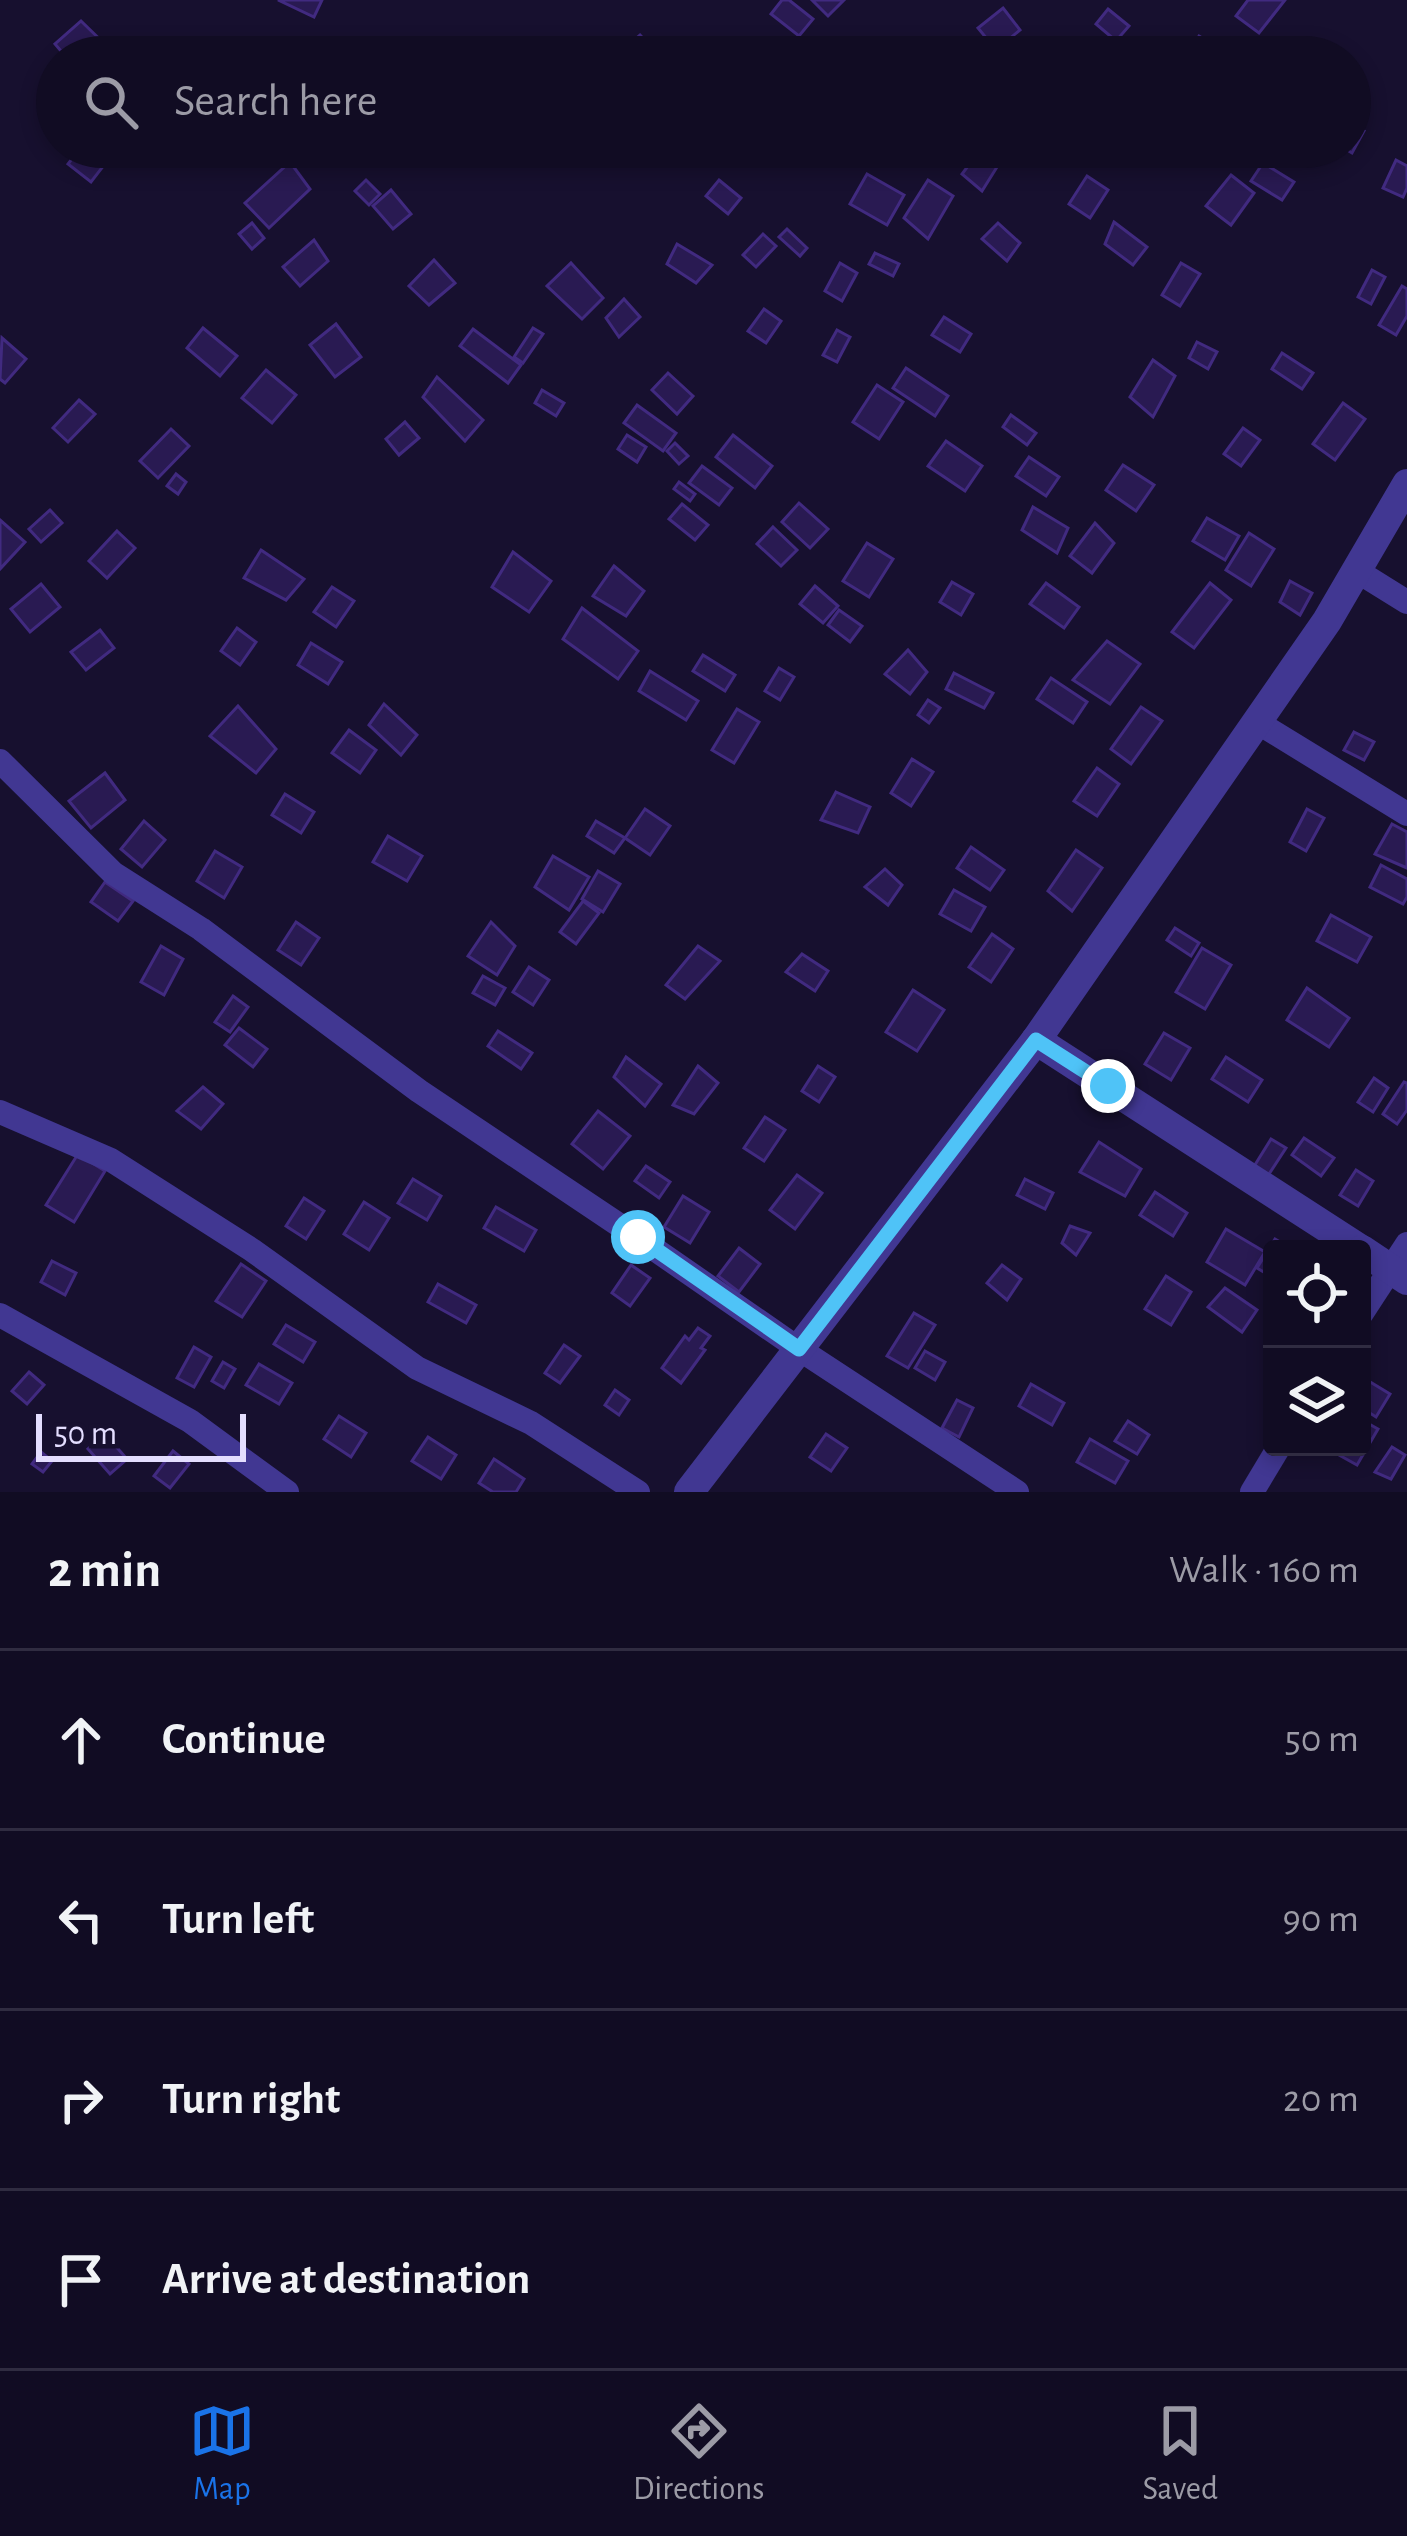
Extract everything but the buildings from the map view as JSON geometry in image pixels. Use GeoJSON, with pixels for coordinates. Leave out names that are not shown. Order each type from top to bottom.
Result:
{"type":"FeatureCollection","features":[{"type":"Feature","properties":{"kind":"street"},"geometry":{"type":"LineString","coordinates":[[689,1492],[1036,1040],[1327,621],[1407,484]]}},
{"type":"Feature","properties":{"kind":"street"},"geometry":{"type":"LineString","coordinates":[[1357,571],[1407,602]]}},
{"type":"Feature","properties":{"kind":"street"},"geometry":{"type":"LineString","coordinates":[[1257,722],[1407,814]]}},
{"type":"Feature","properties":{"kind":"street"},"geometry":{"type":"LineString","coordinates":[[0,761],[113,873],[201,928],[418,1091],[1017,1492]]}},
{"type":"Feature","properties":{"kind":"street"},"geometry":{"type":"LineString","coordinates":[[1036,1040],[1346,1240]]}},
{"type":"Feature","properties":{"kind":"street"},"geometry":{"type":"LineString","coordinates":[[0,1112],[112,1160],[252,1250],[417,1368],[531,1424],[638,1492]]}},
{"type":"Feature","properties":{"kind":"street"},"geometry":{"type":"LineString","coordinates":[[1371,1254],[1401,1264],[1371,1301]]}},
{"type":"Feature","properties":{"kind":"street"},"geometry":{"type":"LineString","coordinates":[[0,1315],[190,1421],[287,1492]]}},
{"type":"Feature","properties":{"kind":"street"},"geometry":{"type":"LineString","coordinates":[[1252,1492],[1274,1456]]}},
{"type":"Feature","properties":{"kind":"route"},"geometry":{"type":"LineString","coordinates":[[638,1237],[799,1349],[1036,1040],[1108,1086]]}}]}
